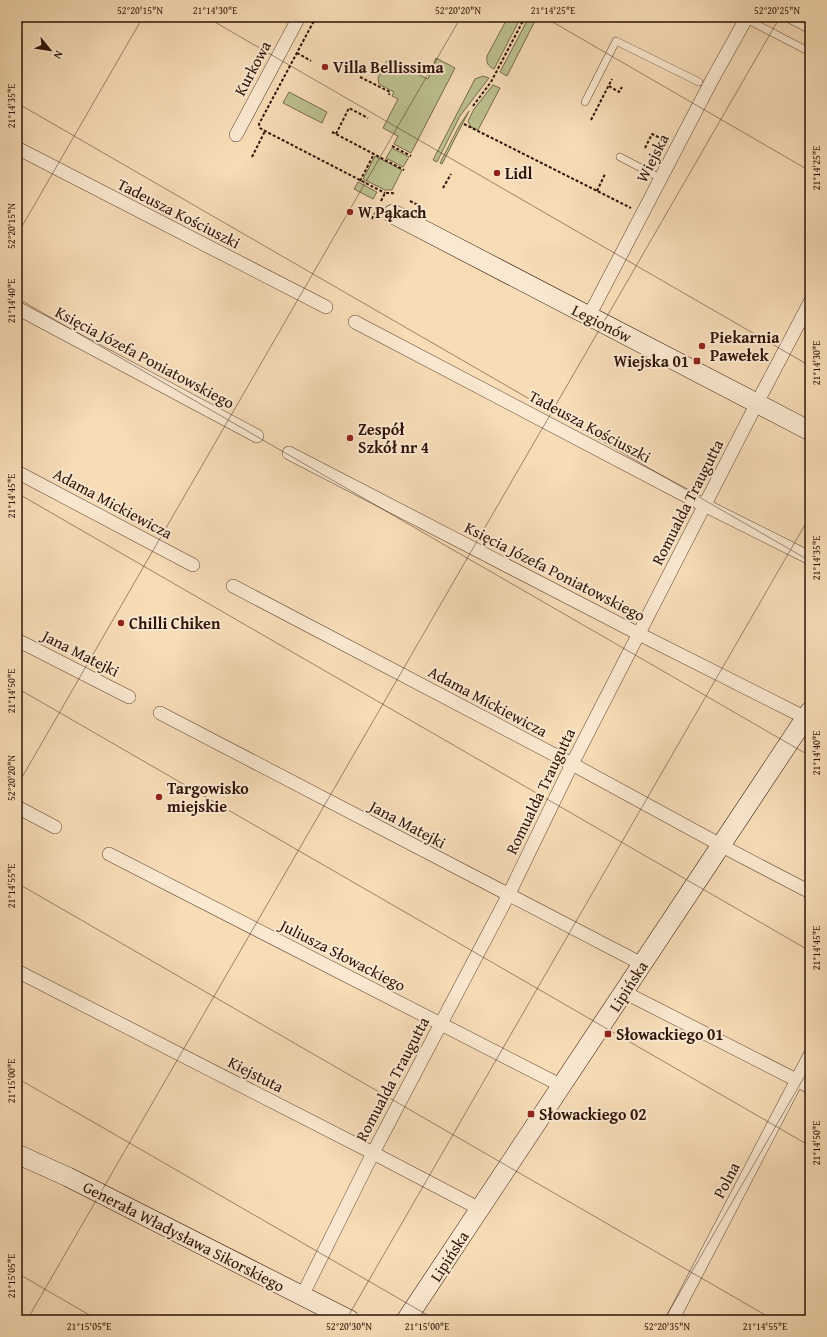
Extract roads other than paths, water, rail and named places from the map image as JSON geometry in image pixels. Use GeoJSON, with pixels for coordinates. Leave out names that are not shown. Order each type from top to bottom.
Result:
{"type":"FeatureCollection","features":[{"type":"Feature","properties":{"kind":"street","name":"Kurkowa"},"geometry":{"type":"LineString","coordinates":[[236,136],[299,17]]}},
{"type":"Feature","properties":{"kind":"street","name":"Wiejska"},"geometry":{"type":"LineString","coordinates":[[589,316],[660,178],[747,18]]}},
{"type":"Feature","properties":{"kind":"street","name":"Tadeusza Kościuszki"},"geometry":{"type":"LineString","coordinates":[[17,148],[326,307]]}},
{"type":"Feature","properties":{"kind":"street","name":"Legionów"},"geometry":{"type":"LineString","coordinates":[[387,208],[589,316],[810,431]]}},
{"type":"Feature","properties":{"kind":"street","name":"Romualda Traugutta"},"geometry":{"type":"LineString","coordinates":[[302,1296],[373,1153],[508,896],[572,764],[810,302]]}},
{"type":"Feature","properties":{"kind":"street","name":"Księcia Józefa Poniatowskiego"},"geometry":{"type":"LineString","coordinates":[[17,308],[257,436]]}},
{"type":"Feature","properties":{"kind":"street","name":"Tadeusza Kościuszki"},"geometry":{"type":"LineString","coordinates":[[355,322],[705,505],[810,558]]}},
{"type":"Feature","properties":{"kind":"street","name":"Księcia Józefa Poniatowskiego"},"geometry":{"type":"LineString","coordinates":[[289,453],[639,634],[808,715]]}},
{"type":"Feature","properties":{"kind":"street","name":"Adama Mickiewicza"},"geometry":{"type":"LineString","coordinates":[[17,472],[193,565]]}},
{"type":"Feature","properties":{"kind":"street","name":"Adama Mickiewicza"},"geometry":{"type":"LineString","coordinates":[[233,586],[572,764],[810,892]]}},
{"type":"Feature","properties":{"kind":"street","name":"Jana Matejki"},"geometry":{"type":"LineString","coordinates":[[17,640],[129,697]]}},
{"type":"Feature","properties":{"kind":"street","name":"Jana Matejki"},"geometry":{"type":"LineString","coordinates":[[160,714],[508,896],[642,964]]}},
{"type":"Feature","properties":{"kind":"street","name":"Lipińska"},"geometry":{"type":"LineString","coordinates":[[406,1320],[808,715]]}},
{"type":"Feature","properties":{"kind":"street"},"geometry":{"type":"LineString","coordinates":[[17,807],[56,826]]}},
{"type":"Feature","properties":{"kind":"street","name":"Juliusza Słowackiego"},"geometry":{"type":"LineString","coordinates":[[109,854],[440,1025],[562,1086]]}},
{"type":"Feature","properties":{"kind":"street","name":"Kiejstuta"},"geometry":{"type":"LineString","coordinates":[[17,971],[480,1209]]}},
{"type":"Feature","properties":{"kind":"street"},"geometry":{"type":"LineString","coordinates":[[624,992],[810,1087]]}},
{"type":"Feature","properties":{"kind":"street","name":"Polna"},"geometry":{"type":"LineString","coordinates":[[672,1320],[810,1055]]}},
{"type":"Feature","properties":{"kind":"street","name":"Generała Władysława Sikorskiego"},"geometry":{"type":"LineString","coordinates":[[17,1154],[68,1177],[350,1320]]}},
{"type":"Feature","properties":{"kind":"lane"},"geometry":{"type":"LineString","coordinates":[[784,17],[810,30]]}},
{"type":"Feature","properties":{"kind":"lane"},"geometry":{"type":"LineString","coordinates":[[747,18],[810,52]]}},
{"type":"Feature","properties":{"kind":"lane"},"geometry":{"type":"LineString","coordinates":[[585,102],[616,41],[698,82]]}},
{"type":"Feature","properties":{"kind":"lane"},"geometry":{"type":"LineString","coordinates":[[620,157],[660,178]]}},
{"type":"Feature","properties":{"kind":"place","name":"Villa Bellissima"},"geometry":{"type":"Point","coordinates":[325,67]}},
{"type":"Feature","properties":{"kind":"place","name":"Lidl"},"geometry":{"type":"Point","coordinates":[497,173]}},
{"type":"Feature","properties":{"kind":"place","name":"W Pąkach"},"geometry":{"type":"Point","coordinates":[350,212]}},
{"type":"Feature","properties":{"kind":"place","name":"Piekarnia Pawełek"},"geometry":{"type":"Point","coordinates":[702,346]}},
{"type":"Feature","properties":{"kind":"place","name":"Wiejska 01"},"geometry":{"type":"Point","coordinates":[697,361]}},
{"type":"Feature","properties":{"kind":"place","name":"Zespół Szkół nr 4"},"geometry":{"type":"Point","coordinates":[350,438]}},
{"type":"Feature","properties":{"kind":"place","name":"Chilli Chiken"},"geometry":{"type":"Point","coordinates":[121,623]}},
{"type":"Feature","properties":{"kind":"place","name":"Targowisko miejskie"},"geometry":{"type":"Point","coordinates":[159,797]}},
{"type":"Feature","properties":{"kind":"place","name":"Słowackiego 01"},"geometry":{"type":"Point","coordinates":[608,1034]}},
{"type":"Feature","properties":{"kind":"place","name":"Słowackiego 02"},"geometry":{"type":"Point","coordinates":[531,1114]}}]}
